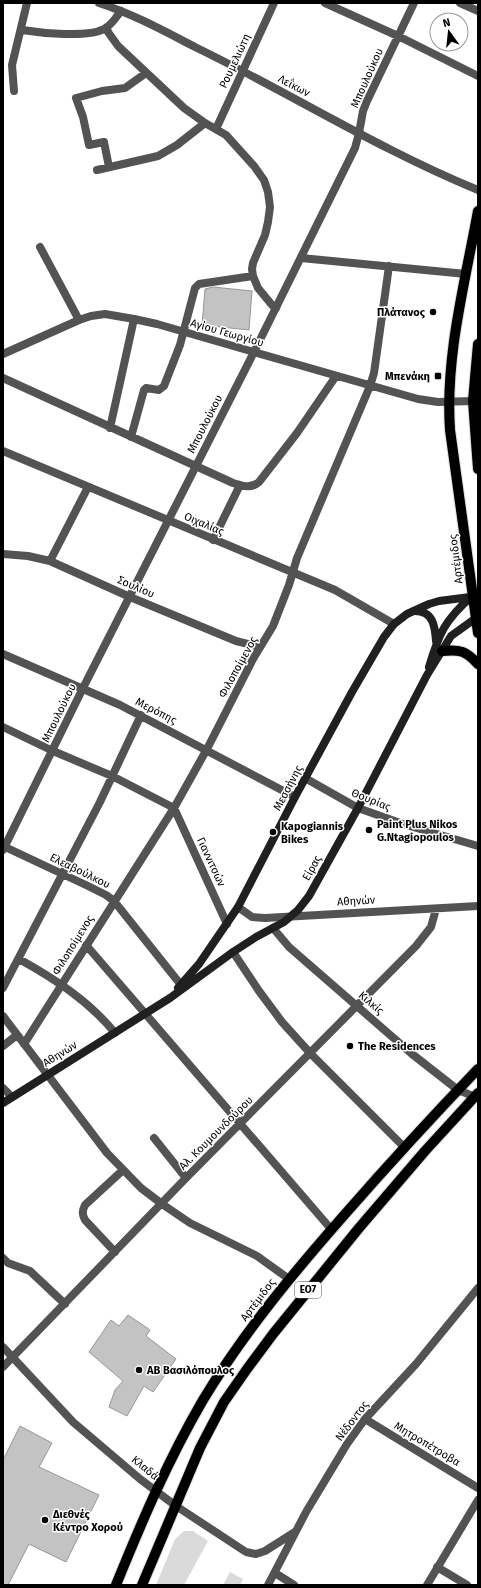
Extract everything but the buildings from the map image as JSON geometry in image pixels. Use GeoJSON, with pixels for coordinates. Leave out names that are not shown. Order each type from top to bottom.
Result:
{"type":"FeatureCollection","features":[{"type":"Feature","properties":{"kind":"main road","name":"Αρτέμιδος"},"geometry":{"type":"LineString","coordinates":[[478,211],[453,345],[448,403],[450,430],[476,594],[478,632]]}},
{"type":"Feature","properties":{"kind":"main road"},"geometry":{"type":"LineString","coordinates":[[478,344],[473,401],[478,470]]}},
{"type":"Feature","properties":{"kind":"main road"},"geometry":{"type":"LineString","coordinates":[[436,642],[447,622],[458,609],[476,594]]}},
{"type":"Feature","properties":{"kind":"main road","name":"Μεσσήνης"},"geometry":{"type":"LineString","coordinates":[[170,998],[199,964],[238,908],[295,797],[352,692],[384,637],[394,624],[414,611],[439,601],[476,594]]}},
{"type":"Feature","properties":{"kind":"main road"},"geometry":{"type":"LineString","coordinates":[[414,611],[422,611],[431,619],[436,633],[436,642]]}},
{"type":"Feature","properties":{"kind":"main road","name":"Είρας"},"geometry":{"type":"LineString","coordinates":[[170,998],[233,952],[292,916],[304,904],[358,808],[427,675],[451,636],[477,618]]}},
{"type":"Feature","properties":{"kind":"main road","name":"Είρας"},"geometry":{"type":"LineString","coordinates":[[427,675],[436,642]]}},
{"type":"Feature","properties":{"kind":"main road"},"geometry":{"type":"LineString","coordinates":[[442,651],[454,650],[469,654],[478,664]]}},
{"type":"Feature","properties":{"kind":"main road","name":"Αθηνών"},"geometry":{"type":"LineString","coordinates":[[3,1103],[170,998]]}},
{"type":"Feature","properties":{"kind":"main road","name":"Αρτέμιδος"},"geometry":{"type":"LineString","coordinates":[[116,1585],[155,1491],[176,1448],[220,1373],[236,1349],[289,1278],[404,1147],[478,1069]]}},
{"type":"Feature","properties":{"kind":"main road","name":"ΕΟ7"},"geometry":{"type":"LineString","coordinates":[[142,1585],[188,1476],[217,1415],[247,1369],[273,1334],[363,1223],[430,1145],[477,1096]]}},
{"type":"Feature","properties":{"kind":"street"},"geometry":{"type":"LineString","coordinates":[[14,91],[12,65],[22,30],[27,3]]}},
{"type":"Feature","properties":{"kind":"street","name":"Λεΐκων"},"geometry":{"type":"LineString","coordinates":[[99,3],[121,11],[243,70],[421,165],[478,190]]}},
{"type":"Feature","properties":{"kind":"street","name":"Ρουμελιώτη"},"geometry":{"type":"LineString","coordinates":[[216,128],[274,3]]}},
{"type":"Feature","properties":{"kind":"street"},"geometry":{"type":"LineString","coordinates":[[324,3],[398,36],[478,76]]}},
{"type":"Feature","properties":{"kind":"street","name":"Μπουλούκου"},"geometry":{"type":"LineString","coordinates":[[4,847],[195,466],[254,352],[355,148],[360,133],[363,111],[414,3]]}},
{"type":"Feature","properties":{"kind":"street"},"geometry":{"type":"LineString","coordinates":[[460,3],[478,11]]}},
{"type":"Feature","properties":{"kind":"street"},"geometry":{"type":"LineString","coordinates":[[22,30],[44,34],[70,34],[99,31],[107,26],[121,11]]}},
{"type":"Feature","properties":{"kind":"street"},"geometry":{"type":"LineString","coordinates":[[107,26],[108,32],[118,46],[184,108],[205,123],[226,135],[254,166],[264,180],[268,192],[270,207],[268,222],[253,264],[252,276],[258,288],[272,306],[276,308]]}},
{"type":"Feature","properties":{"kind":"street"},"geometry":{"type":"LineString","coordinates":[[109,167],[104,142],[89,145],[83,117],[76,98],[102,91],[125,88],[146,73]]}},
{"type":"Feature","properties":{"kind":"street"},"geometry":{"type":"LineString","coordinates":[[97,170],[158,156],[177,145],[205,123]]}},
{"type":"Feature","properties":{"kind":"street"},"geometry":{"type":"LineString","coordinates":[[40,247],[78,320]]}},
{"type":"Feature","properties":{"kind":"street"},"geometry":{"type":"LineString","coordinates":[[301,258],[466,274]]}},
{"type":"Feature","properties":{"kind":"street","name":"Φιλοποίμενος"},"geometry":{"type":"LineString","coordinates":[[24,1044],[86,944],[174,808],[207,749],[252,659],[273,626],[289,585],[297,558],[370,386],[374,373],[389,266]]}},
{"type":"Feature","properties":{"kind":"street"},"geometry":{"type":"LineString","coordinates":[[131,437],[142,393],[146,388],[159,390],[164,386],[184,332],[195,288],[199,284],[252,276]]}},
{"type":"Feature","properties":{"kind":"street","name":"Αγίου Γεωργίου"},"geometry":{"type":"LineString","coordinates":[[3,354],[78,320],[105,314],[134,319],[184,332],[418,400],[448,403]]}},
{"type":"Feature","properties":{"kind":"street"},"geometry":{"type":"LineString","coordinates":[[110,428],[134,319]]}},
{"type":"Feature","properties":{"kind":"street"},"geometry":{"type":"LineString","coordinates":[[3,378],[195,466],[240,485],[253,486],[259,482],[297,433],[336,376]]}},
{"type":"Feature","properties":{"kind":"street"},"geometry":{"type":"LineString","coordinates":[[448,403],[473,401]]}},
{"type":"Feature","properties":{"kind":"street","name":"Οιχαλίας"},"geometry":{"type":"LineString","coordinates":[[3,451],[348,597],[394,624]]}},
{"type":"Feature","properties":{"kind":"street"},"geometry":{"type":"LineString","coordinates":[[213,540],[240,485]]}},
{"type":"Feature","properties":{"kind":"street"},"geometry":{"type":"LineString","coordinates":[[50,561],[88,488]]}},
{"type":"Feature","properties":{"kind":"street","name":"Σουλίου"},"geometry":{"type":"LineString","coordinates":[[3,554],[28,556],[50,561],[130,597],[236,641],[260,647]]}},
{"type":"Feature","properties":{"kind":"street","name":"Μερόπης"},"geometry":{"type":"LineString","coordinates":[[3,654],[83,688],[141,715],[295,797]]}},
{"type":"Feature","properties":{"kind":"street"},"geometry":{"type":"LineString","coordinates":[[3,988],[63,874],[141,715]]}},
{"type":"Feature","properties":{"kind":"street"},"geometry":{"type":"LineString","coordinates":[[3,727],[53,751],[112,776],[174,808]]}},
{"type":"Feature","properties":{"kind":"street","name":"Θουρίας"},"geometry":{"type":"LineString","coordinates":[[306,778],[358,808],[403,824],[478,846]]}},
{"type":"Feature","properties":{"kind":"street","name":"Γιαννιτσών"},"geometry":{"type":"LineString","coordinates":[[174,808],[227,924]]}},
{"type":"Feature","properties":{"kind":"street","name":"Ελεαβούλκου"},"geometry":{"type":"LineString","coordinates":[[4,847],[106,895],[114,901],[181,985]]}},
{"type":"Feature","properties":{"kind":"street","name":"Αθηνών"},"geometry":{"type":"LineString","coordinates":[[238,908],[246,914],[254,917],[478,906]]}},
{"type":"Feature","properties":{"kind":"street","name":"Αλ. Κουμουνδούρου"},"geometry":{"type":"LineString","coordinates":[[3,1367],[428,932],[436,909]]}},
{"type":"Feature","properties":{"kind":"street","name":"Κιλκίς"},"geometry":{"type":"LineString","coordinates":[[273,928],[290,947],[412,1054],[458,1090],[477,1096]]}},
{"type":"Feature","properties":{"kind":"street"},"geometry":{"type":"LineString","coordinates":[[86,944],[331,1230]]}},
{"type":"Feature","properties":{"kind":"street"},"geometry":{"type":"LineString","coordinates":[[233,952],[276,1015],[310,1053],[404,1147]]}},
{"type":"Feature","properties":{"kind":"street"},"geometry":{"type":"LineString","coordinates":[[19,959],[62,984],[101,1017],[115,1033]]}},
{"type":"Feature","properties":{"kind":"street"},"geometry":{"type":"LineString","coordinates":[[3,1016],[107,1153],[123,1170],[162,1204],[190,1223],[257,1256],[289,1278]]}},
{"type":"Feature","properties":{"kind":"street"},"geometry":{"type":"LineString","coordinates":[[3,1046],[17,1035]]}},
{"type":"Feature","properties":{"kind":"street"},"geometry":{"type":"LineString","coordinates":[[3,1088],[12,1097]]}},
{"type":"Feature","properties":{"kind":"street"},"geometry":{"type":"LineString","coordinates":[[154,1138],[186,1178]]}},
{"type":"Feature","properties":{"kind":"street"},"geometry":{"type":"LineString","coordinates":[[115,1252],[85,1220],[82,1215],[82,1210],[85,1205],[123,1170]]}},
{"type":"Feature","properties":{"kind":"street"},"geometry":{"type":"LineString","coordinates":[[3,1258],[8,1263],[30,1271],[65,1304]]}},
{"type":"Feature","properties":{"kind":"street","name":"Νέδοντος"},"geometry":{"type":"LineString","coordinates":[[268,1585],[295,1532],[335,1462],[366,1419],[416,1364],[478,1288]]}},
{"type":"Feature","properties":{"kind":"street","name":"Κλαδά"},"geometry":{"type":"LineString","coordinates":[[3,1347],[73,1422],[155,1491],[246,1552],[256,1554],[266,1551],[295,1532]]}},
{"type":"Feature","properties":{"kind":"street","name":"Μητροπέτροβα"},"geometry":{"type":"LineString","coordinates":[[366,1419],[478,1488]]}},
{"type":"Feature","properties":{"kind":"street"},"geometry":{"type":"LineString","coordinates":[[427,1585],[478,1500]]}},
{"type":"Feature","properties":{"kind":"street"},"geometry":{"type":"LineString","coordinates":[[438,1567],[467,1585]]}},
{"type":"Feature","properties":{"kind":"street"},"geometry":{"type":"LineString","coordinates":[[275,1573],[294,1585]]}},
{"type":"Feature","properties":{"kind":"shaded area"},"geometry":{"type":"Polygon","coordinates":[[[184,1531],[193,1531],[208,1541],[184,1585],[156,1585],[175,1539],[184,1531]]]}},
{"type":"Feature","properties":{"kind":"shaded area"},"geometry":{"type":"Polygon","coordinates":[[[230,1572],[243,1579],[240,1585],[223,1585],[230,1572]]]}},
{"type":"Feature","properties":{"kind":"place","name":"Πλάτανος"},"geometry":{"type":"Point","coordinates":[433,312]}},
{"type":"Feature","properties":{"kind":"place","name":"Μπενάκη"},"geometry":{"type":"Point","coordinates":[438,376]}},
{"type":"Feature","properties":{"kind":"place","name":"Paint Plus Nikos G.Ntagiopoulos"},"geometry":{"type":"Point","coordinates":[369,830]}},
{"type":"Feature","properties":{"kind":"place","name":"Kapogiannis Bikes"},"geometry":{"type":"Point","coordinates":[273,832]}},
{"type":"Feature","properties":{"kind":"place","name":"The Residences"},"geometry":{"type":"Point","coordinates":[350,1046]}},
{"type":"Feature","properties":{"kind":"place","name":"ΑΒ Βασιλόπουλος"},"geometry":{"type":"Point","coordinates":[139,1370]}},
{"type":"Feature","properties":{"kind":"place","name":"Διεθνές Κέντρο Χορού"},"geometry":{"type":"Point","coordinates":[45,1520]}}]}
